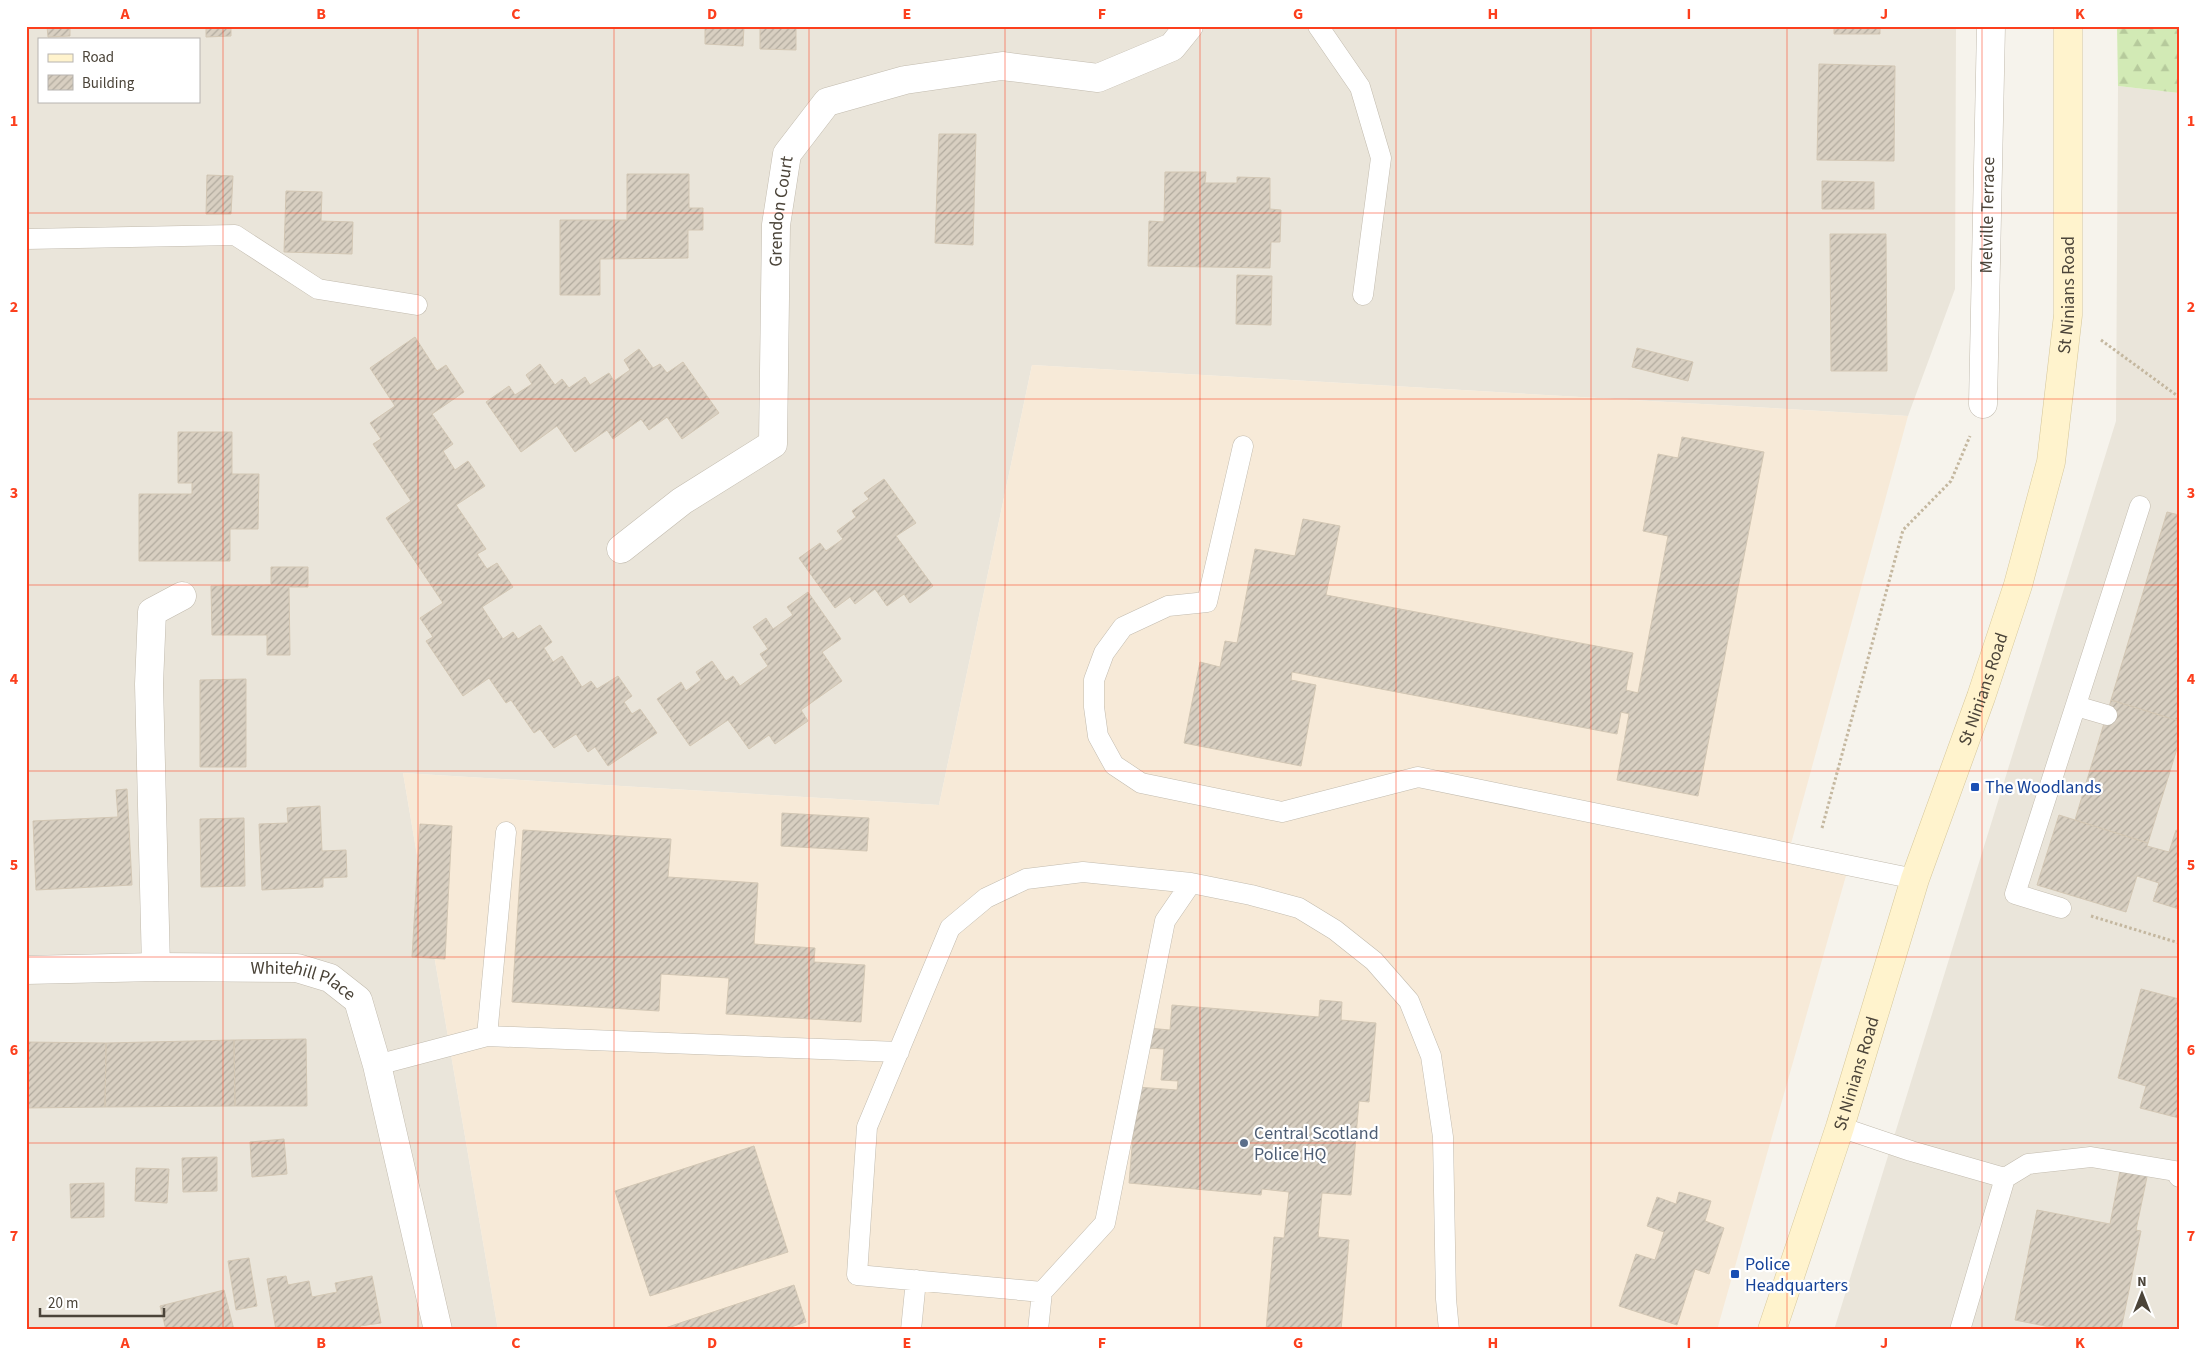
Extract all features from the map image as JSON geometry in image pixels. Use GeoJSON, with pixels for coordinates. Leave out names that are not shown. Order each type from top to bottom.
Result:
{"type":"FeatureCollection","features":[{"type":"Feature","properties":{"kind":"main road","name":"St Ninians Road"},"geometry":{"type":"LineString","coordinates":[[1772,1330],[1840,1127],[1914,879],[1982,697],[2020,576],[2051,462],[2068,316],[2068,26]]}},
{"type":"Feature","properties":{"kind":"street","name":"Grendon Court"},"geometry":{"type":"LineString","coordinates":[[621,549],[682,501],[773,444],[776,225],[788,154],[827,102],[905,80],[1002,66],[1098,78],[1172,47],[1189,26]]}},
{"type":"Feature","properties":{"kind":"street","name":"Melville Terrace"},"geometry":{"type":"LineString","coordinates":[[1983,404],[1991,26]]}},
{"type":"Feature","properties":{"kind":"street"},"geometry":{"type":"LineString","coordinates":[[156,967],[148,684],[152,612],[182,596]]}},
{"type":"Feature","properties":{"kind":"street","name":"Whitehill Place"},"geometry":{"type":"LineString","coordinates":[[26,970],[156,967],[297,968],[330,978],[358,1000],[377,1065],[438,1330]]}},
{"type":"Feature","properties":{"kind":"lane"},"geometry":{"type":"LineString","coordinates":[[1318,26],[1360,87],[1381,158],[1363,295]]}},
{"type":"Feature","properties":{"kind":"lane"},"geometry":{"type":"LineString","coordinates":[[26,239],[236,235],[318,289],[417,305]]}},
{"type":"Feature","properties":{"kind":"lane"},"geometry":{"type":"LineString","coordinates":[[1242,446],[1207,602],[1168,606],[1123,627],[1104,654],[1094,680],[1094,707],[1098,736],[1114,765],[1141,783],[1282,812],[1418,777],[1914,879]]}},
{"type":"Feature","properties":{"kind":"lane"},"geometry":{"type":"LineString","coordinates":[[2062,908],[2014,894],[2140,506]]}},
{"type":"Feature","properties":{"kind":"lane"},"geometry":{"type":"LineString","coordinates":[[2076,706],[2107,716]]}},
{"type":"Feature","properties":{"kind":"lane"},"geometry":{"type":"LineString","coordinates":[[487,1036],[506,832]]}},
{"type":"Feature","properties":{"kind":"lane"},"geometry":{"type":"LineString","coordinates":[[1042,1292],[857,1275],[867,1127],[950,928],[986,898],[1026,879],[1083,872],[1191,883],[1251,895],[1299,908],[1335,930],[1374,961],[1409,1001],[1431,1056],[1442,1138],[1446,1299],[1449,1330]]}},
{"type":"Feature","properties":{"kind":"lane"},"geometry":{"type":"LineString","coordinates":[[1038,1330],[1042,1292],[1105,1223],[1165,921],[1191,883]]}},
{"type":"Feature","properties":{"kind":"lane"},"geometry":{"type":"LineString","coordinates":[[377,1065],[487,1036],[899,1052]]}},
{"type":"Feature","properties":{"kind":"lane"},"geometry":{"type":"LineString","coordinates":[[1840,1127],[1912,1151],[2004,1178]]}},
{"type":"Feature","properties":{"kind":"lane"},"geometry":{"type":"LineString","coordinates":[[1960,1330],[2004,1178],[2028,1164],[2091,1157],[2175,1171],[2179,1177]]}},
{"type":"Feature","properties":{"kind":"lane"},"geometry":{"type":"LineString","coordinates":[[911,1330],[916,1280]]}},
{"type":"Feature","properties":{"kind":"path"},"geometry":{"type":"LineString","coordinates":[[2068,316],[2179,397]]}},
{"type":"Feature","properties":{"kind":"path"},"geometry":{"type":"LineString","coordinates":[[1814,857],[1903,530],[1952,481],[1983,404]]}},
{"type":"Feature","properties":{"kind":"path"},"geometry":{"type":"LineString","coordinates":[[2062,908],[2179,943]]}},
{"type":"Feature","properties":{"kind":"shaded area"},"geometry":{"type":"Polygon","coordinates":[[[26,26],[1956,26],[1955,289],[1908,416],[1032,365],[939,805],[403,773],[498,1330],[26,1330],[26,26]]]}},
{"type":"Feature","properties":{"kind":"shaded area"},"geometry":{"type":"Polygon","coordinates":[[[2118,86],[2179,93],[2179,1330],[1834,1330],[2116,421],[2118,86]]]}},
{"type":"Feature","properties":{"kind":"shaded area"},"geometry":{"type":"Polygon","coordinates":[[[1032,365],[1908,416],[1789,851],[1849,865],[1717,1330],[498,1330],[403,773],[939,805],[1032,365]]]}},
{"type":"Feature","properties":{"kind":"green space"},"geometry":{"type":"Polygon","coordinates":[[[2117,26],[2179,26],[2179,93],[2118,86],[2117,26]]]}},
{"type":"Feature","properties":{"kind":"building"},"geometry":{"type":"Polygon","coordinates":[[[47,26],[70,26],[70,36],[48,37],[47,26]]]}},
{"type":"Feature","properties":{"kind":"building"},"geometry":{"type":"Polygon","coordinates":[[[206,26],[231,26],[231,36],[206,37],[206,26]]]}},
{"type":"Feature","properties":{"kind":"building"},"geometry":{"type":"Polygon","coordinates":[[[705,26],[744,26],[743,46],[705,44],[705,26]]]}},
{"type":"Feature","properties":{"kind":"building"},"geometry":{"type":"Polygon","coordinates":[[[760,26],[796,26],[796,50],[760,49],[760,26]]]}},
{"type":"Feature","properties":{"kind":"building"},"geometry":{"type":"Polygon","coordinates":[[[1834,26],[1880,26],[1880,34],[1834,34],[1834,26]]]}},
{"type":"Feature","properties":{"kind":"building"},"geometry":{"type":"Polygon","coordinates":[[[1819,64],[1895,66],[1894,161],[1817,160],[1819,64]]]}},
{"type":"Feature","properties":{"kind":"building"},"geometry":{"type":"Polygon","coordinates":[[[939,134],[976,134],[973,245],[935,243],[939,134]]]}},
{"type":"Feature","properties":{"kind":"building"},"geometry":{"type":"Polygon","coordinates":[[[1165,172],[1206,172],[1205,183],[1237,183],[1237,177],[1270,178],[1270,209],[1281,210],[1280,242],[1271,242],[1270,268],[1148,266],[1149,221],[1164,222],[1165,172]]]}},
{"type":"Feature","properties":{"kind":"building"},"geometry":{"type":"Polygon","coordinates":[[[627,174],[689,174],[689,208],[703,208],[703,230],[688,230],[688,258],[600,259],[600,295],[560,295],[560,220],[627,220],[627,174]]]}},
{"type":"Feature","properties":{"kind":"building"},"geometry":{"type":"Polygon","coordinates":[[[207,175],[233,176],[231,214],[206,214],[207,175]]]}},
{"type":"Feature","properties":{"kind":"building"},"geometry":{"type":"Polygon","coordinates":[[[1822,181],[1874,182],[1874,209],[1822,209],[1822,181]]]}},
{"type":"Feature","properties":{"kind":"building"},"geometry":{"type":"Polygon","coordinates":[[[286,191],[322,192],[321,221],[353,222],[352,254],[284,252],[286,191]]]}},
{"type":"Feature","properties":{"kind":"building"},"geometry":{"type":"Polygon","coordinates":[[[1830,234],[1886,234],[1887,371],[1831,371],[1830,234]]]}},
{"type":"Feature","properties":{"kind":"building"},"geometry":{"type":"Polygon","coordinates":[[[1237,275],[1272,276],[1271,325],[1236,324],[1237,275]]]}},
{"type":"Feature","properties":{"kind":"building"},"geometry":{"type":"Polygon","coordinates":[[[415,337],[437,371],[446,365],[464,392],[432,414],[453,444],[443,451],[455,470],[468,461],[485,486],[456,505],[486,549],[477,554],[487,569],[497,563],[513,587],[482,607],[503,639],[513,632],[518,639],[540,625],[552,642],[544,648],[553,662],[562,656],[582,687],[591,681],[597,689],[618,676],[632,696],[624,702],[632,714],[640,709],[657,733],[608,766],[595,747],[588,752],[576,734],[554,748],[540,729],[534,733],[511,700],[506,703],[489,678],[463,696],[426,641],[433,637],[420,618],[443,603],[386,518],[411,501],[373,444],[381,439],[370,423],[395,406],[370,368],[415,337]]]}},
{"type":"Feature","properties":{"kind":"building"},"geometry":{"type":"Polygon","coordinates":[[[1637,348],[1693,362],[1688,381],[1632,367],[1637,348]]]}},
{"type":"Feature","properties":{"kind":"building"},"geometry":{"type":"Polygon","coordinates":[[[639,349],[653,368],[660,364],[667,373],[683,362],[719,413],[682,439],[667,417],[649,430],[641,419],[613,439],[607,430],[575,452],[557,426],[521,452],[486,402],[509,386],[515,395],[532,384],[526,375],[540,364],[555,385],[562,379],[569,388],[585,377],[590,385],[609,373],[614,381],[630,370],[624,360],[639,349]]]}},
{"type":"Feature","properties":{"kind":"building"},"geometry":{"type":"Polygon","coordinates":[[[178,432],[232,432],[232,474],[259,474],[258,529],[230,529],[230,561],[139,561],[139,494],[192,494],[192,483],[178,483],[178,432]]]}},
{"type":"Feature","properties":{"kind":"building"},"geometry":{"type":"Polygon","coordinates":[[[1682,437],[1764,452],[1698,796],[1617,780],[1629,714],[1621,712],[1617,734],[1292,672],[1291,680],[1316,685],[1301,766],[1184,743],[1200,662],[1220,667],[1225,641],[1237,643],[1255,549],[1295,556],[1303,519],[1340,526],[1326,595],[1633,653],[1626,690],[1638,693],[1668,536],[1643,531],[1658,454],[1678,458],[1682,437]]]}},
{"type":"Feature","properties":{"kind":"building"},"geometry":{"type":"Polygon","coordinates":[[[884,479],[916,523],[896,536],[933,586],[910,603],[904,594],[887,606],[875,589],[855,604],[850,597],[835,608],[799,558],[820,543],[826,551],[843,539],[837,531],[856,517],[852,511],[869,499],[864,493],[884,479]]]}},
{"type":"Feature","properties":{"kind":"building"},"geometry":{"type":"Polygon","coordinates":[[[2167,512],[2179,515],[2179,721],[2111,700],[2167,512]]]}},
{"type":"Feature","properties":{"kind":"building"},"geometry":{"type":"Polygon","coordinates":[[[271,567],[308,567],[308,587],[289,587],[290,655],[267,655],[267,635],[212,635],[211,586],[271,585],[271,567]]]}},
{"type":"Feature","properties":{"kind":"building"},"geometry":{"type":"Polygon","coordinates":[[[808,592],[841,639],[822,652],[842,681],[801,710],[808,721],[775,744],[769,735],[749,749],[728,720],[690,746],[657,699],[681,682],[686,691],[701,680],[696,672],[712,661],[726,681],[733,676],[740,686],[768,666],[760,654],[768,649],[753,627],[766,618],[773,629],[793,615],[787,607],[808,592]]]}},
{"type":"Feature","properties":{"kind":"building"},"geometry":{"type":"Polygon","coordinates":[[[246,679],[246,767],[200,767],[200,680],[246,679]]]}},
{"type":"Feature","properties":{"kind":"building"},"geometry":{"type":"Polygon","coordinates":[[[2111,700],[2179,721],[2179,742],[2148,843],[2075,820],[2111,700]]]}},
{"type":"Feature","properties":{"kind":"building"},"geometry":{"type":"Polygon","coordinates":[[[127,789],[132,885],[36,890],[33,821],[118,817],[116,790],[127,789]]]}},
{"type":"Feature","properties":{"kind":"building"},"geometry":{"type":"Polygon","coordinates":[[[320,806],[322,851],[346,850],[347,877],[323,878],[323,887],[262,890],[259,824],[288,823],[287,808],[320,806]]]}},
{"type":"Feature","properties":{"kind":"building"},"geometry":{"type":"Polygon","coordinates":[[[782,813],[869,818],[867,851],[781,846],[782,813]]]}},
{"type":"Feature","properties":{"kind":"building"},"geometry":{"type":"Polygon","coordinates":[[[2059,815],[2148,843],[2147,846],[2169,852],[2176,830],[2179,831],[2179,909],[2153,901],[2159,883],[2137,876],[2126,912],[2037,885],[2059,815]]]}},
{"type":"Feature","properties":{"kind":"building"},"geometry":{"type":"Polygon","coordinates":[[[244,818],[245,886],[201,887],[200,819],[244,818]]]}},
{"type":"Feature","properties":{"kind":"building"},"geometry":{"type":"Polygon","coordinates":[[[420,824],[452,826],[445,959],[412,957],[420,824]]]}},
{"type":"Feature","properties":{"kind":"building"},"geometry":{"type":"Polygon","coordinates":[[[523,830],[671,839],[668,877],[758,883],[754,944],[815,948],[814,962],[865,965],[861,1022],[726,1014],[729,978],[661,974],[659,1011],[512,1002],[523,830]]]}},
{"type":"Feature","properties":{"kind":"building"},"geometry":{"type":"Polygon","coordinates":[[[2141,989],[2179,999],[2179,1118],[2140,1108],[2146,1086],[2118,1078],[2141,989]]]}},
{"type":"Feature","properties":{"kind":"building","name":"Central Scotland Police HQ"},"geometry":{"type":"Polygon","coordinates":[[[1320,1000],[1342,1002],[1341,1020],[1376,1023],[1369,1102],[1359,1101],[1351,1195],[1322,1193],[1318,1237],[1349,1240],[1341,1330],[1266,1330],[1274,1237],[1284,1238],[1289,1192],[1262,1189],[1261,1195],[1129,1183],[1137,1087],[1177,1090],[1178,1081],[1161,1080],[1164,1049],[1146,1048],[1148,1028],[1170,1030],[1172,1005],[1319,1017],[1320,1000]]]}},
{"type":"Feature","properties":{"kind":"building"},"geometry":{"type":"Polygon","coordinates":[[[306,1039],[307,1106],[235,1106],[234,1040],[306,1039]]]}},
{"type":"Feature","properties":{"kind":"building"},"geometry":{"type":"Polygon","coordinates":[[[234,1040],[235,1106],[105,1107],[106,1043],[234,1040]]]}},
{"type":"Feature","properties":{"kind":"building"},"geometry":{"type":"Polygon","coordinates":[[[26,1042],[106,1043],[105,1107],[26,1108],[26,1042]]]}},
{"type":"Feature","properties":{"kind":"building"},"geometry":{"type":"Polygon","coordinates":[[[284,1139],[287,1174],[252,1177],[250,1142],[284,1139]]]}},
{"type":"Feature","properties":{"kind":"building"},"geometry":{"type":"Polygon","coordinates":[[[754,1146],[788,1252],[650,1296],[615,1191],[754,1146]]]}},
{"type":"Feature","properties":{"kind":"building"},"geometry":{"type":"Polygon","coordinates":[[[217,1157],[217,1191],[183,1192],[182,1158],[217,1157]]]}},
{"type":"Feature","properties":{"kind":"building"},"geometry":{"type":"Polygon","coordinates":[[[2121,1166],[2148,1172],[2136,1230],[2141,1231],[2121,1330],[2065,1330],[2015,1320],[2037,1210],[2110,1224],[2121,1166]]]}},
{"type":"Feature","properties":{"kind":"building"},"geometry":{"type":"Polygon","coordinates":[[[136,1168],[169,1169],[167,1203],[135,1201],[136,1168]]]}},
{"type":"Feature","properties":{"kind":"building"},"geometry":{"type":"Polygon","coordinates":[[[104,1183],[104,1217],[71,1218],[70,1184],[104,1183]]]}},
{"type":"Feature","properties":{"kind":"building"},"geometry":{"type":"Polygon","coordinates":[[[1679,1192],[1711,1201],[1705,1221],[1724,1228],[1709,1274],[1695,1269],[1677,1325],[1619,1306],[1636,1254],[1655,1260],[1664,1232],[1647,1226],[1657,1197],[1676,1204],[1679,1192]]]}},
{"type":"Feature","properties":{"kind":"building"},"geometry":{"type":"Polygon","coordinates":[[[249,1258],[257,1306],[236,1310],[228,1261],[249,1258]]]}},
{"type":"Feature","properties":{"kind":"building"},"geometry":{"type":"Polygon","coordinates":[[[286,1276],[288,1285],[309,1281],[312,1297],[337,1292],[335,1283],[372,1276],[381,1323],[360,1326],[361,1330],[276,1330],[267,1279],[286,1276]]]}},
{"type":"Feature","properties":{"kind":"building"},"geometry":{"type":"Polygon","coordinates":[[[794,1285],[806,1322],[782,1330],[659,1330],[794,1285]]]}},
{"type":"Feature","properties":{"kind":"building"},"geometry":{"type":"Polygon","coordinates":[[[224,1290],[234,1330],[166,1330],[160,1306],[224,1290]]]}},
{"type":"Feature","properties":{"kind":"place","name":"The Woodlands"},"geometry":{"type":"Point","coordinates":[1975,787]}},
{"type":"Feature","properties":{"kind":"place","name":"Central Scotland Police HQ"},"geometry":{"type":"Point","coordinates":[1244,1143]}},
{"type":"Feature","properties":{"kind":"place","name":"Police Headquarters"},"geometry":{"type":"Point","coordinates":[1735,1274]}}]}
